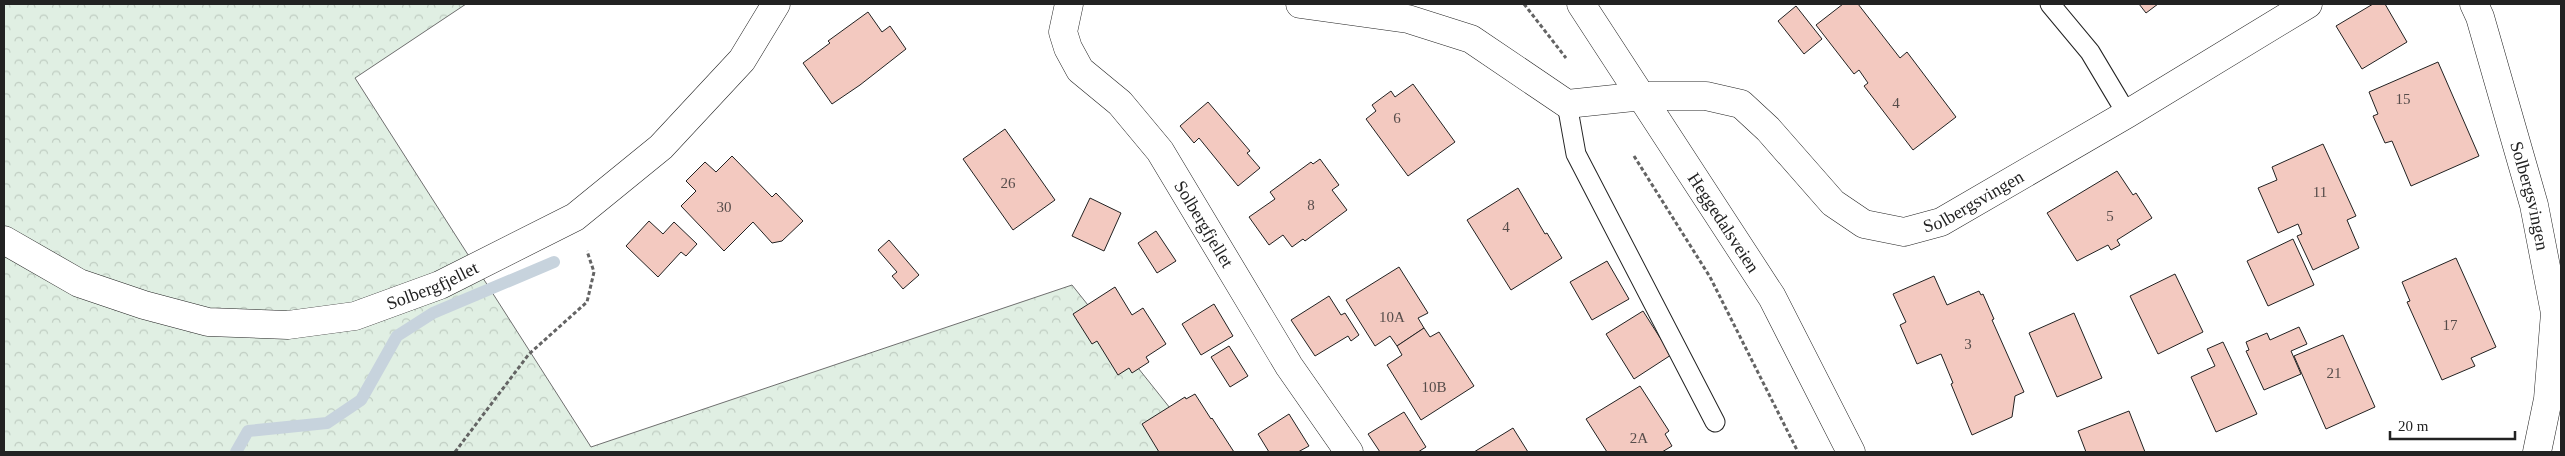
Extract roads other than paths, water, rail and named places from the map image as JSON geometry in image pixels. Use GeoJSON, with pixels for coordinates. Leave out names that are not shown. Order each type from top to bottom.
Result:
{"type":"FeatureCollection","features":[{"type":"Feature","properties":{"kind":"street","name":"Solbergfjellet"},"geometry":{"type":"LineString","coordinates":[[4,240],[79,283],[144,306],[208,322],[288,325],[355,316],[440,285],[574,216],[661,147],[742,60],[776,4]]}},
{"type":"Feature","properties":{"kind":"street","name":"Solbergfjellet"},"geometry":{"type":"LineString","coordinates":[[1069,4],[1063,32],[1068,48],[1080,70],[1120,103],[1160,151],[1289,366],[1349,452]]}},
{"type":"Feature","properties":{"kind":"street"},"geometry":{"type":"LineString","coordinates":[[1300,4],[1408,19],[1471,39],[1567,104],[1643,96]]}},
{"type":"Feature","properties":{"kind":"street","name":"Heggedalsveien"},"geometry":{"type":"LineString","coordinates":[[1581,4],[1643,96],[1772,297],[1851,452]]}},
{"type":"Feature","properties":{"kind":"street","name":"Solbergsvingen"},"geometry":{"type":"LineString","coordinates":[[1643,96],[1706,96],[1740,104],[1768,129],[1833,203],[1864,224],[1904,232],[1941,222],[2127,114],[2308,4]]}},
{"type":"Feature","properties":{"kind":"street","name":"Solbergsvingen"},"geometry":{"type":"LineString","coordinates":[[2474,4],[2480,16],[2534,205],[2555,313],[2548,399],[2537,452]]}},
{"type":"Feature","properties":{"kind":"lane"},"geometry":{"type":"LineString","coordinates":[[2050,4],[2090,52],[2127,114]]}},
{"type":"Feature","properties":{"kind":"lane"},"geometry":{"type":"LineString","coordinates":[[1567,104],[1576,154],[1715,422]]}},
{"type":"Feature","properties":{"kind":"waterway"},"geometry":{"type":"LineString","coordinates":[[236,452],[248,431],[327,423],[361,400],[397,336],[433,313],[554,262]]}}]}
